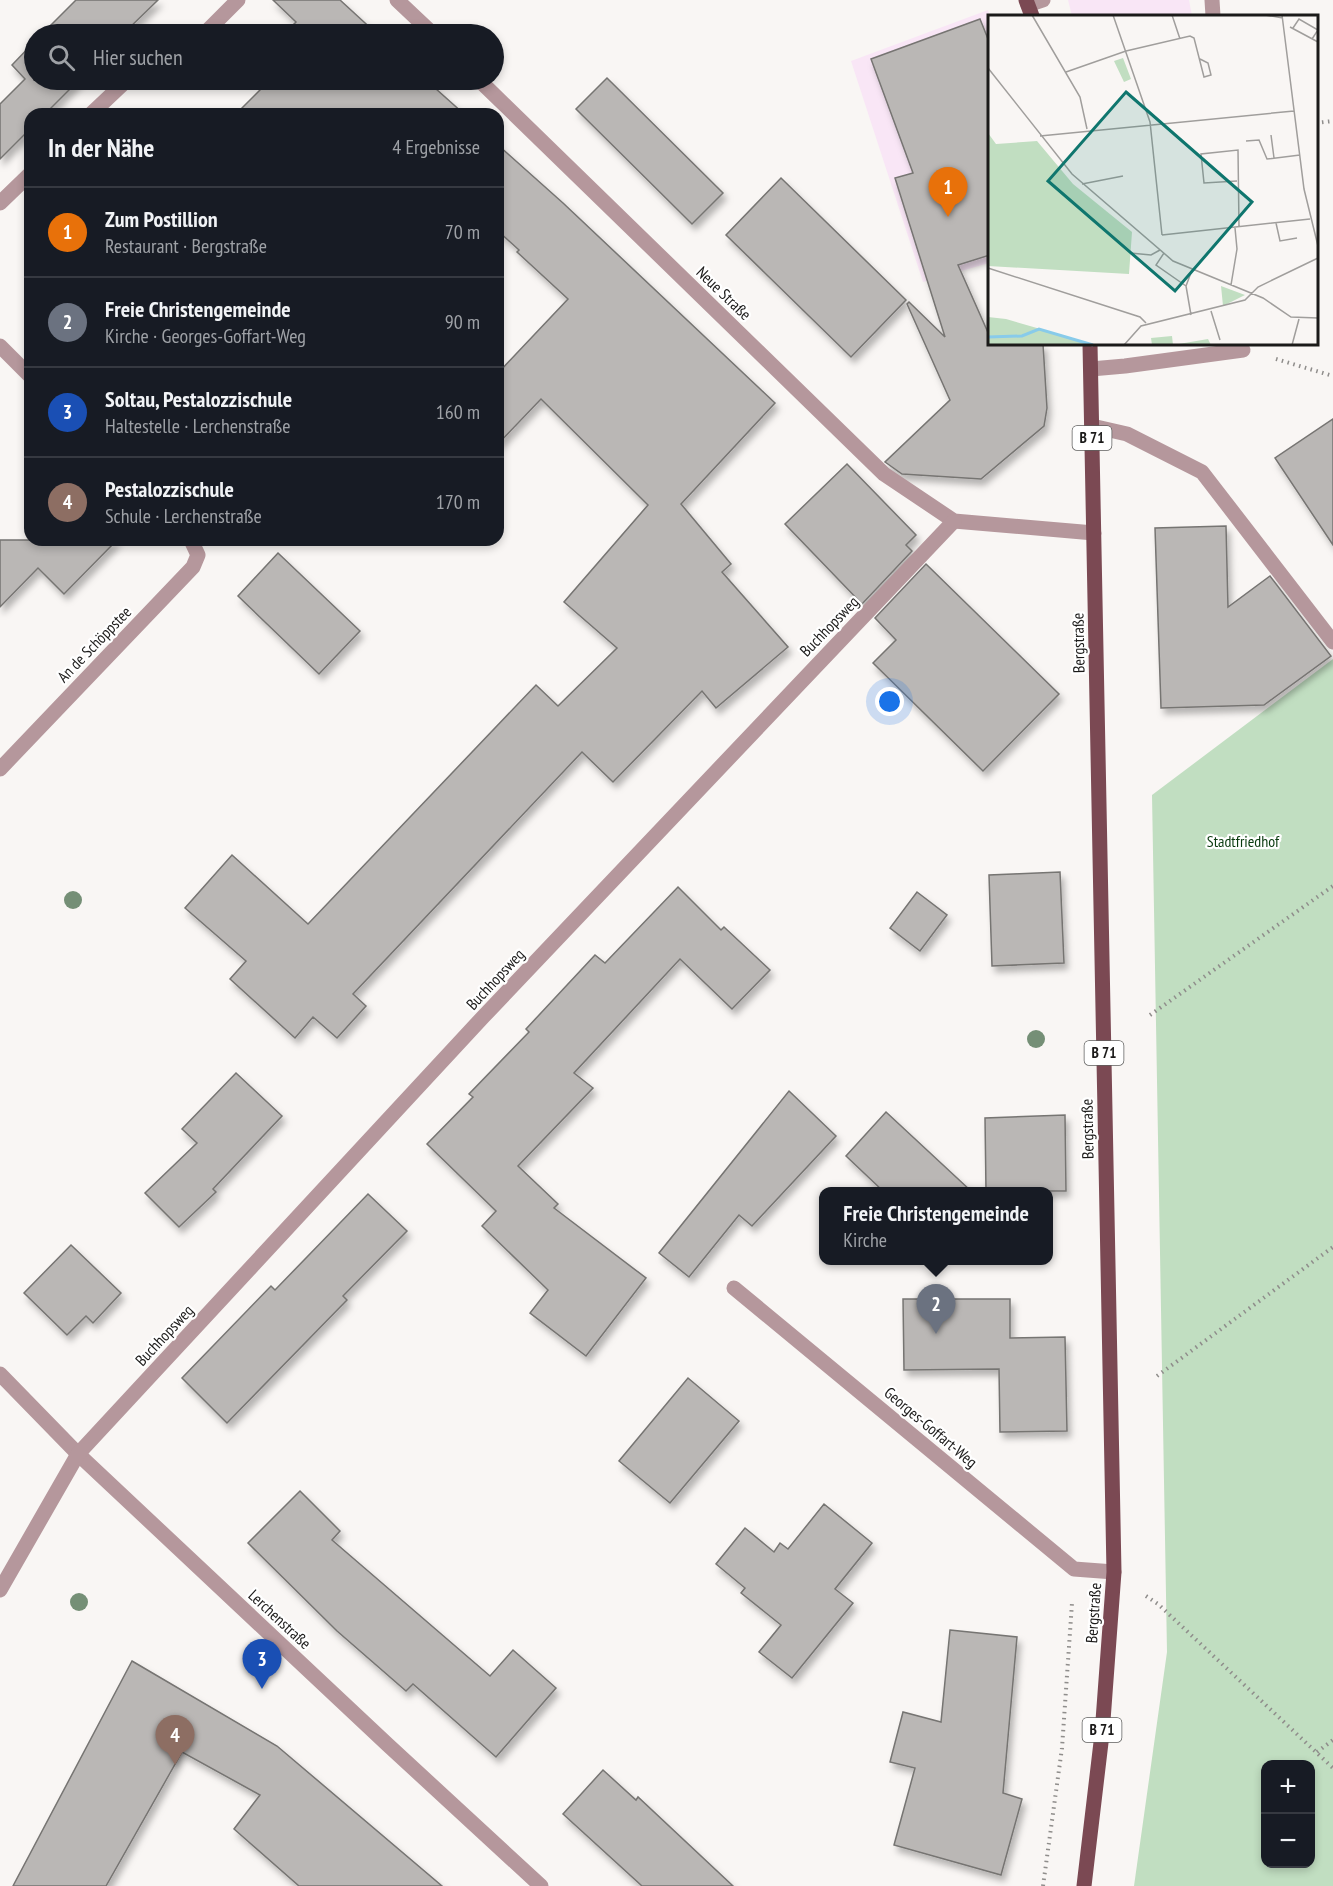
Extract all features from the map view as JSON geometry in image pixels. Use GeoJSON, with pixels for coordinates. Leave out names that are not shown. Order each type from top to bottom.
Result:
{"type":"FeatureCollection","features":[{"type":"Feature","properties":{"kind":"main road","name":"Bergstraße"},"geometry":{"type":"LineString","coordinates":[[1084,1886],[1102,1734],[1114,1572],[1090,345]]}},
{"type":"Feature","properties":{"kind":"street"},"geometry":{"type":"LineString","coordinates":[[214,24],[238,0]]}},
{"type":"Feature","properties":{"kind":"street"},"geometry":{"type":"LineString","coordinates":[[397,0],[422,24]]}},
{"type":"Feature","properties":{"kind":"street"},"geometry":{"type":"LineString","coordinates":[[1212,0],[1213,15]]}},
{"type":"Feature","properties":{"kind":"street"},"geometry":{"type":"LineString","coordinates":[[97,108],[116,90]]}},
{"type":"Feature","properties":{"kind":"street","name":"Neue Straße"},"geometry":{"type":"LineString","coordinates":[[489,90],[884,474],[954,521]]}},
{"type":"Feature","properties":{"kind":"street"},"geometry":{"type":"LineString","coordinates":[[0,203],[24,180]]}},
{"type":"Feature","properties":{"kind":"street"},"geometry":{"type":"LineString","coordinates":[[0,346],[24,370]]}},
{"type":"Feature","properties":{"kind":"street"},"geometry":{"type":"LineString","coordinates":[[1091,369],[1125,366],[1243,347]]}},
{"type":"Feature","properties":{"kind":"street"},"geometry":{"type":"LineString","coordinates":[[1092,426],[1127,434],[1202,472],[1333,642]]}},
{"type":"Feature","properties":{"kind":"street"},"geometry":{"type":"LineString","coordinates":[[954,521],[1094,533]]}},
{"type":"Feature","properties":{"kind":"street","name":"Buchhopsweg"},"geometry":{"type":"LineString","coordinates":[[0,1590],[78,1454],[483,1017],[954,521]]}},
{"type":"Feature","properties":{"kind":"street","name":"An de Schöppstee"},"geometry":{"type":"LineString","coordinates":[[0,768],[193,567],[198,555],[194,546]]}},
{"type":"Feature","properties":{"kind":"street","name":"Georges-Goffart-Weg"},"geometry":{"type":"LineString","coordinates":[[734,1288],[1074,1569]]}},
{"type":"Feature","properties":{"kind":"street","name":"Lerchenstraße"},"geometry":{"type":"LineString","coordinates":[[0,1374],[78,1454],[541,1886]]}},
{"type":"Feature","properties":{"kind":"street"},"geometry":{"type":"LineString","coordinates":[[1074,1569],[1114,1572]]}},
{"type":"Feature","properties":{"kind":"path"},"geometry":{"type":"LineString","coordinates":[[1318,123],[1333,121]]}},
{"type":"Feature","properties":{"kind":"path"},"geometry":{"type":"LineString","coordinates":[[1243,347],[1333,376]]}},
{"type":"Feature","properties":{"kind":"path"},"geometry":{"type":"LineString","coordinates":[[1150,1015],[1333,886]]}},
{"type":"Feature","properties":{"kind":"path"},"geometry":{"type":"LineString","coordinates":[[1157,1376],[1333,1247]]}},
{"type":"Feature","properties":{"kind":"path"},"geometry":{"type":"LineString","coordinates":[[1043,1886],[1062,1748],[1074,1569]]}},
{"type":"Feature","properties":{"kind":"path"},"geometry":{"type":"LineString","coordinates":[[1114,1572],[1158,1604],[1333,1768]]}},
{"type":"Feature","properties":{"kind":"path"},"geometry":{"type":"LineString","coordinates":[[1317,1752],[1333,1740]]}},
{"type":"Feature","properties":{"kind":"shaded area"},"geometry":{"type":"Polygon","coordinates":[[[1068,0],[1189,0],[1192,15],[1072,15],[1068,0]]]}},
{"type":"Feature","properties":{"kind":"shaded area"},"geometry":{"type":"Polygon","coordinates":[[[988,10],[988,263],[923,282],[851,61],[988,10]]]}},
{"type":"Feature","properties":{"kind":"green space","name":"Stadtfriedhof"},"geometry":{"type":"Polygon","coordinates":[[[1333,659],[1333,1886],[1134,1886],[1167,1652],[1152,795],[1333,659]]]}},
{"type":"Feature","properties":{"kind":"building"},"geometry":{"type":"Polygon","coordinates":[[[76,0],[158,0],[133,24],[52,24],[76,0]]]}},
{"type":"Feature","properties":{"kind":"building"},"geometry":{"type":"Polygon","coordinates":[[[273,0],[340,0],[366,24],[294,24],[296,22],[273,0]]]}},
{"type":"Feature","properties":{"kind":"building"},"geometry":{"type":"Polygon","coordinates":[[[980,19],[988,39],[988,256],[958,265],[988,332],[988,345],[1043,345],[1047,408],[1044,426],[981,479],[902,474],[885,462],[950,400],[907,304],[909,302],[945,337],[895,178],[913,173],[871,59],[980,19]]]}},
{"type":"Feature","properties":{"kind":"building"},"geometry":{"type":"Polygon","coordinates":[[[24,52],[24,78],[12,65],[24,52]]]}},
{"type":"Feature","properties":{"kind":"building"},"geometry":{"type":"Polygon","coordinates":[[[607,78],[723,193],[692,224],[576,109],[607,78]]]}},
{"type":"Feature","properties":{"kind":"building"},"geometry":{"type":"Polygon","coordinates":[[[24,80],[24,90],[69,90],[51,108],[24,108],[24,135],[0,159],[0,104],[24,80]]]}},
{"type":"Feature","properties":{"kind":"building"},"geometry":{"type":"Polygon","coordinates":[[[260,90],[437,90],[457,108],[242,108],[260,90]]]}},
{"type":"Feature","properties":{"kind":"building"},"geometry":{"type":"Polygon","coordinates":[[[504,150],[775,403],[681,504],[731,564],[722,572],[788,647],[716,708],[702,691],[613,782],[582,752],[353,994],[366,1006],[337,1038],[313,1017],[295,1038],[230,979],[246,961],[185,908],[232,855],[308,924],[536,685],[558,706],[617,648],[564,602],[648,505],[541,399],[504,438],[504,367],[568,299],[517,252],[519,250],[504,236],[504,150]]]}},
{"type":"Feature","properties":{"kind":"building"},"geometry":{"type":"Polygon","coordinates":[[[781,178],[906,300],[851,357],[726,235],[781,178]]]}},
{"type":"Feature","properties":{"kind":"building"},"geometry":{"type":"Polygon","coordinates":[[[1333,419],[1333,545],[1275,458],[1333,419]]]}},
{"type":"Feature","properties":{"kind":"building"},"geometry":{"type":"Polygon","coordinates":[[[847,464],[916,535],[906,545],[912,551],[862,604],[785,524],[847,464]]]}},
{"type":"Feature","properties":{"kind":"building"},"geometry":{"type":"Polygon","coordinates":[[[1226,526],[1228,607],[1270,576],[1331,656],[1264,705],[1161,708],[1155,528],[1226,526]]]}},
{"type":"Feature","properties":{"kind":"building"},"geometry":{"type":"Polygon","coordinates":[[[0,540],[24,540],[24,546],[111,546],[64,594],[38,568],[0,607],[0,540]]]}},
{"type":"Feature","properties":{"kind":"building"},"geometry":{"type":"Polygon","coordinates":[[[278,553],[360,631],[319,674],[238,596],[278,553]]]}},
{"type":"Feature","properties":{"kind":"building"},"geometry":{"type":"Polygon","coordinates":[[[926,564],[1059,694],[983,771],[873,663],[896,640],[875,618],[926,564]]]}},
{"type":"Feature","properties":{"kind":"building"},"geometry":{"type":"Polygon","coordinates":[[[1060,872],[1064,963],[992,966],[989,875],[1060,872]]]}},
{"type":"Feature","properties":{"kind":"building"},"geometry":{"type":"Polygon","coordinates":[[[678,887],[721,930],[724,927],[770,970],[732,1009],[680,959],[574,1073],[593,1088],[518,1166],[558,1204],[554,1208],[646,1278],[586,1356],[530,1313],[548,1290],[482,1226],[496,1211],[427,1144],[473,1097],[469,1094],[529,1032],[526,1029],[595,955],[605,963],[678,887]]]}},
{"type":"Feature","properties":{"kind":"building"},"geometry":{"type":"Polygon","coordinates":[[[917,892],[947,915],[920,951],[890,928],[917,892]]]}},
{"type":"Feature","properties":{"kind":"building"},"geometry":{"type":"Polygon","coordinates":[[[236,1073],[282,1116],[213,1189],[216,1192],[179,1227],[145,1193],[197,1143],[182,1129],[236,1073]]]}},
{"type":"Feature","properties":{"kind":"building"},"geometry":{"type":"Polygon","coordinates":[[[789,1091],[836,1136],[752,1226],[739,1215],[689,1277],[659,1253],[789,1091]]]}},
{"type":"Feature","properties":{"kind":"building"},"geometry":{"type":"Polygon","coordinates":[[[886,1112],[967,1187],[879,1187],[846,1156],[886,1112]]]}},
{"type":"Feature","properties":{"kind":"building"},"geometry":{"type":"Polygon","coordinates":[[[1065,1115],[1066,1191],[1053,1191],[1053,1187],[986,1187],[985,1118],[1065,1115]]]}},
{"type":"Feature","properties":{"kind":"building"},"geometry":{"type":"Polygon","coordinates":[[[368,1194],[407,1231],[343,1296],[347,1300],[227,1423],[182,1378],[271,1286],[275,1290],[368,1194]]]}},
{"type":"Feature","properties":{"kind":"building"},"geometry":{"type":"Polygon","coordinates":[[[71,1245],[121,1293],[93,1323],[86,1316],[67,1335],[24,1293],[71,1245]]]}},
{"type":"Feature","properties":{"kind":"building"},"geometry":{"type":"Polygon","coordinates":[[[903,1299],[1010,1299],[1010,1338],[1065,1337],[1067,1431],[1000,1432],[999,1369],[904,1370],[903,1299]]]}},
{"type":"Feature","properties":{"kind":"building"},"geometry":{"type":"Polygon","coordinates":[[[688,1378],[739,1421],[670,1503],[619,1461],[688,1378]]]}},
{"type":"Feature","properties":{"kind":"building"},"geometry":{"type":"Polygon","coordinates":[[[300,1491],[340,1531],[332,1540],[490,1676],[513,1650],[556,1688],[496,1757],[413,1684],[406,1691],[337,1631],[248,1543],[300,1491]]]}},
{"type":"Feature","properties":{"kind":"building"},"geometry":{"type":"Polygon","coordinates":[[[824,1504],[872,1543],[835,1589],[853,1603],[792,1678],[759,1652],[781,1625],[741,1593],[745,1588],[716,1564],[745,1528],[774,1552],[780,1543],[788,1549],[824,1504]]]}},
{"type":"Feature","properties":{"kind":"building"},"geometry":{"type":"Polygon","coordinates":[[[950,1630],[1017,1637],[1003,1793],[1022,1799],[1001,1875],[894,1845],[915,1768],[890,1762],[903,1712],[941,1722],[950,1630]]]}},
{"type":"Feature","properties":{"kind":"building"},"geometry":{"type":"Polygon","coordinates":[[[132,1661],[277,1746],[442,1886],[299,1886],[234,1829],[260,1795],[182,1752],[106,1886],[13,1886],[132,1661]]]}},
{"type":"Feature","properties":{"kind":"building"},"geometry":{"type":"Polygon","coordinates":[[[603,1770],[636,1800],[638,1797],[733,1886],[642,1886],[563,1814],[603,1770]]]}},
{"type":"Feature","properties":{"kind":"place","name":"Zum Postillion"},"geometry":{"type":"Point","coordinates":[948,217]}},
{"type":"Feature","properties":{"kind":"place","name":"Freie Christengemeinde"},"geometry":{"type":"Point","coordinates":[936,1334]}},
{"type":"Feature","properties":{"kind":"place","name":"Soltau, Pestalozzischule"},"geometry":{"type":"Point","coordinates":[262,1689]}},
{"type":"Feature","properties":{"kind":"place","name":"Pestalozzischule"},"geometry":{"type":"Point","coordinates":[175,1765]}}]}
